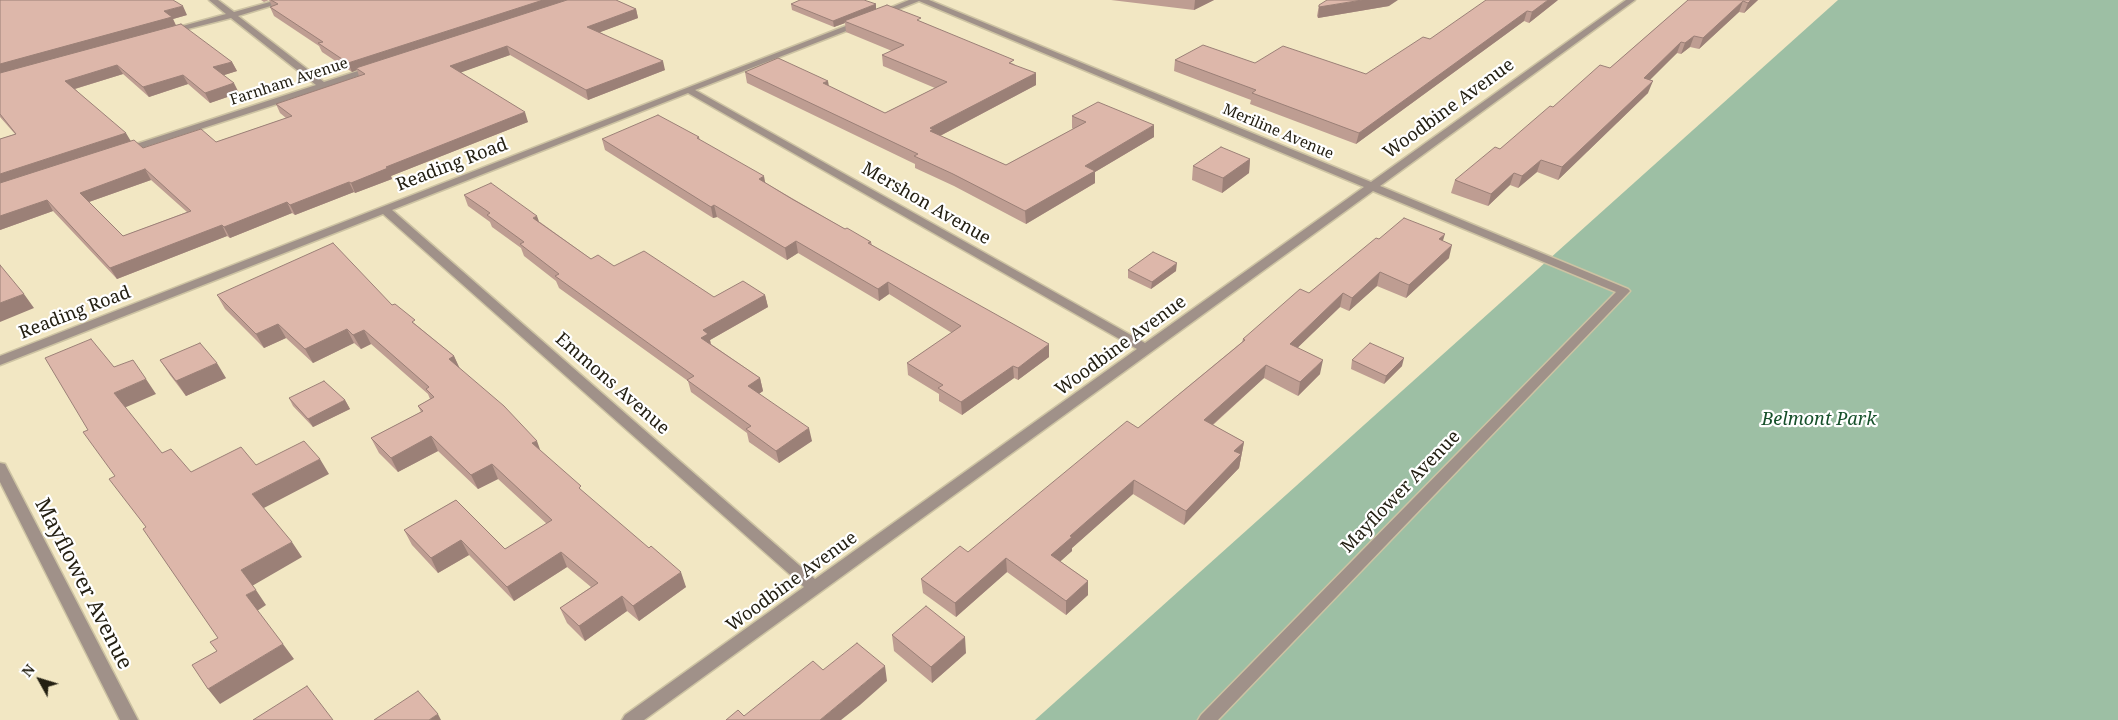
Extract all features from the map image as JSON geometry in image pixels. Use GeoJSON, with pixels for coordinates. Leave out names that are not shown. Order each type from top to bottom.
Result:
{"type":"FeatureCollection","features":[{"type":"Feature","properties":{"kind":"street"},"geometry":{"type":"LineString","coordinates":[[213,0],[322,86]]}},
{"type":"Feature","properties":{"kind":"street"},"geometry":{"type":"LineString","coordinates":[[158,36],[286,0]]}},
{"type":"Feature","properties":{"kind":"street","name":"Reading Road"},"geometry":{"type":"LineString","coordinates":[[0,360],[916,0]]}},
{"type":"Feature","properties":{"kind":"street","name":"Meriline Avenue"},"geometry":{"type":"LineString","coordinates":[[922,0],[1624,291]]}},
{"type":"Feature","properties":{"kind":"street","name":"Woodbine Avenue"},"geometry":{"type":"LineString","coordinates":[[631,720],[1631,0]]}},
{"type":"Feature","properties":{"kind":"street","name":"Farnham Avenue"},"geometry":{"type":"LineString","coordinates":[[114,154],[379,67]]}},
{"type":"Feature","properties":{"kind":"street","name":"Mershon Avenue"},"geometry":{"type":"LineString","coordinates":[[688,90],[1146,350]]}},
{"type":"Feature","properties":{"kind":"street","name":"Emmons Avenue"},"geometry":{"type":"LineString","coordinates":[[384,209],[815,588]]}},
{"type":"Feature","properties":{"kind":"street","name":"Mayflower Avenue"},"geometry":{"type":"LineString","coordinates":[[1208,720],[1624,291]]}},
{"type":"Feature","properties":{"kind":"street","name":"Mayflower Avenue"},"geometry":{"type":"LineString","coordinates":[[0,468],[129,720]]}},
{"type":"Feature","properties":{"kind":"green space","name":"Belmont Park"},"geometry":{"type":"Polygon","coordinates":[[[1838,0],[2118,0],[2118,720],[1035,720],[1838,0]]]}},
{"type":"Feature","properties":{"kind":"building"},"geometry":{"type":"Polygon","coordinates":[[[0,0],[173,0],[183,6],[164,11],[172,17],[0,64],[0,0]]]}},
{"type":"Feature","properties":{"kind":"building"},"geometry":{"type":"Polygon","coordinates":[[[271,0],[543,0],[348,63],[318,43],[323,42],[270,7],[278,4],[271,0]]]}},
{"type":"Feature","properties":{"kind":"building"},"geometry":{"type":"Polygon","coordinates":[[[567,0],[616,0],[636,9],[587,27],[663,61],[586,90],[507,46],[450,66],[525,112],[386,167],[388,168],[351,183],[349,182],[290,205],[287,202],[110,268],[47,200],[0,216],[0,183],[134,140],[143,148],[201,129],[216,142],[292,116],[276,104],[365,74],[356,68],[567,0]],[[145,169],[80,193],[123,236],[191,211],[145,169]]]}},
{"type":"Feature","properties":{"kind":"building"},"geometry":{"type":"Polygon","coordinates":[[[800,0],[864,0],[876,4],[833,21],[791,4],[800,0]]]}},
{"type":"Feature","properties":{"kind":"building"},"geometry":{"type":"Polygon","coordinates":[[[1327,0],[1362,0],[1319,7],[1319,5],[1327,0]]]}},
{"type":"Feature","properties":{"kind":"building"},"geometry":{"type":"Polygon","coordinates":[[[1486,0],[1548,0],[1532,12],[1527,11],[1359,133],[1252,93],[1256,90],[1175,60],[1203,45],[1255,63],[1283,46],[1366,74],[1423,37],[1430,39],[1486,0]]]}},
{"type":"Feature","properties":{"kind":"building"},"geometry":{"type":"Polygon","coordinates":[[[1688,0],[1751,0],[1748,3],[1743,1],[1703,38],[1694,36],[1685,43],[1681,42],[1644,78],[1653,81],[1562,167],[1541,160],[1522,176],[1514,173],[1491,194],[1455,180],[1495,147],[1500,149],[1550,106],[1553,107],[1600,65],[1610,68],[1688,0]]]}},
{"type":"Feature","properties":{"kind":"building"},"geometry":{"type":"Polygon","coordinates":[[[887,5],[921,18],[917,20],[1014,60],[1009,63],[1036,73],[930,128],[933,130],[930,131],[1006,165],[1086,122],[1072,116],[1098,102],[1154,125],[1085,166],[1095,171],[1025,211],[914,156],[918,154],[745,72],[778,58],[828,81],[823,83],[885,113],[947,82],[882,55],[904,45],[844,21],[887,5]]]}},
{"type":"Feature","properties":{"kind":"building"},"geometry":{"type":"Polygon","coordinates":[[[181,24],[232,62],[213,67],[234,83],[205,93],[183,75],[143,87],[117,65],[65,81],[126,133],[0,174],[0,139],[16,134],[0,114],[0,73],[181,24]]]}},
{"type":"Feature","properties":{"kind":"building"},"geometry":{"type":"Polygon","coordinates":[[[658,115],[764,176],[759,179],[792,199],[845,229],[847,228],[871,242],[868,243],[1049,344],[1018,368],[1013,366],[961,402],[938,388],[943,385],[907,363],[961,326],[888,282],[878,289],[796,241],[785,248],[714,205],[711,207],[602,139],[658,115]]]}},
{"type":"Feature","properties":{"kind":"building"},"geometry":{"type":"Polygon","coordinates":[[[1221,147],[1250,159],[1223,178],[1193,166],[1221,147]]]}},
{"type":"Feature","properties":{"kind":"building"},"geometry":{"type":"Polygon","coordinates":[[[491,183],[537,216],[533,218],[591,259],[598,255],[614,266],[644,251],[714,297],[743,281],[765,295],[703,330],[708,334],[701,338],[760,378],[748,386],[809,428],[776,451],[746,429],[751,426],[687,380],[694,376],[555,276],[559,274],[520,244],[524,242],[487,215],[490,213],[464,195],[491,183]]]}},
{"type":"Feature","properties":{"kind":"building"},"geometry":{"type":"Polygon","coordinates":[[[1404,218],[1445,234],[1439,239],[1452,245],[1409,285],[1380,272],[1352,298],[1343,293],[1290,344],[1323,360],[1300,382],[1266,365],[1204,420],[1244,442],[1234,451],[1241,454],[1186,511],[1134,480],[1070,536],[1072,537],[1051,555],[1088,581],[1066,601],[1006,558],[955,603],[921,579],[960,546],[968,552],[1127,421],[1138,428],[1245,340],[1243,339],[1300,289],[1309,293],[1376,238],[1379,239],[1404,218]]]}},
{"type":"Feature","properties":{"kind":"building"},"geometry":{"type":"Polygon","coordinates":[[[333,243],[392,305],[395,304],[415,320],[412,322],[454,356],[449,359],[504,406],[537,441],[532,443],[581,486],[579,488],[649,548],[651,546],[681,572],[633,606],[622,596],[579,626],[560,608],[598,583],[561,552],[507,587],[461,540],[431,558],[404,530],[456,500],[505,549],[552,520],[492,464],[471,475],[431,436],[391,458],[371,438],[423,411],[418,406],[434,397],[426,389],[429,387],[364,330],[353,335],[347,329],[305,349],[278,324],[256,334],[217,295],[333,243]]]}},
{"type":"Feature","properties":{"kind":"building"},"geometry":{"type":"Polygon","coordinates":[[[1153,252],[1177,263],[1152,282],[1128,270],[1153,252]]]}},
{"type":"Feature","properties":{"kind":"building"},"geometry":{"type":"Polygon","coordinates":[[[0,265],[24,294],[0,303],[0,265]]]}},
{"type":"Feature","properties":{"kind":"building"},"geometry":{"type":"Polygon","coordinates":[[[91,339],[114,367],[133,360],[146,379],[114,393],[162,453],[171,449],[191,472],[241,447],[256,465],[304,441],[320,459],[252,494],[292,542],[241,570],[256,590],[246,595],[283,644],[208,689],[192,665],[217,651],[210,642],[218,638],[143,529],[146,527],[109,479],[115,476],[83,432],[88,430],[45,358],[91,339]]]}},
{"type":"Feature","properties":{"kind":"building"},"geometry":{"type":"Polygon","coordinates":[[[200,343],[217,363],[176,381],[160,360],[200,343]]]}},
{"type":"Feature","properties":{"kind":"building"},"geometry":{"type":"Polygon","coordinates":[[[1370,343],[1404,358],[1386,376],[1352,360],[1370,343]]]}},
{"type":"Feature","properties":{"kind":"building"},"geometry":{"type":"Polygon","coordinates":[[[324,381],[345,400],[308,419],[289,398],[324,381]]]}},
{"type":"Feature","properties":{"kind":"building"},"geometry":{"type":"Polygon","coordinates":[[[926,606],[965,637],[931,667],[892,635],[926,606]]]}},
{"type":"Feature","properties":{"kind":"building"},"geometry":{"type":"Polygon","coordinates":[[[857,643],[885,666],[820,720],[726,720],[738,710],[744,716],[813,661],[823,670],[857,643]]]}},
{"type":"Feature","properties":{"kind":"building"},"geometry":{"type":"Polygon","coordinates":[[[307,686],[333,720],[253,720],[307,686]]]}},
{"type":"Feature","properties":{"kind":"building"},"geometry":{"type":"Polygon","coordinates":[[[418,691],[438,714],[429,720],[374,720],[418,691]]]}}]}
